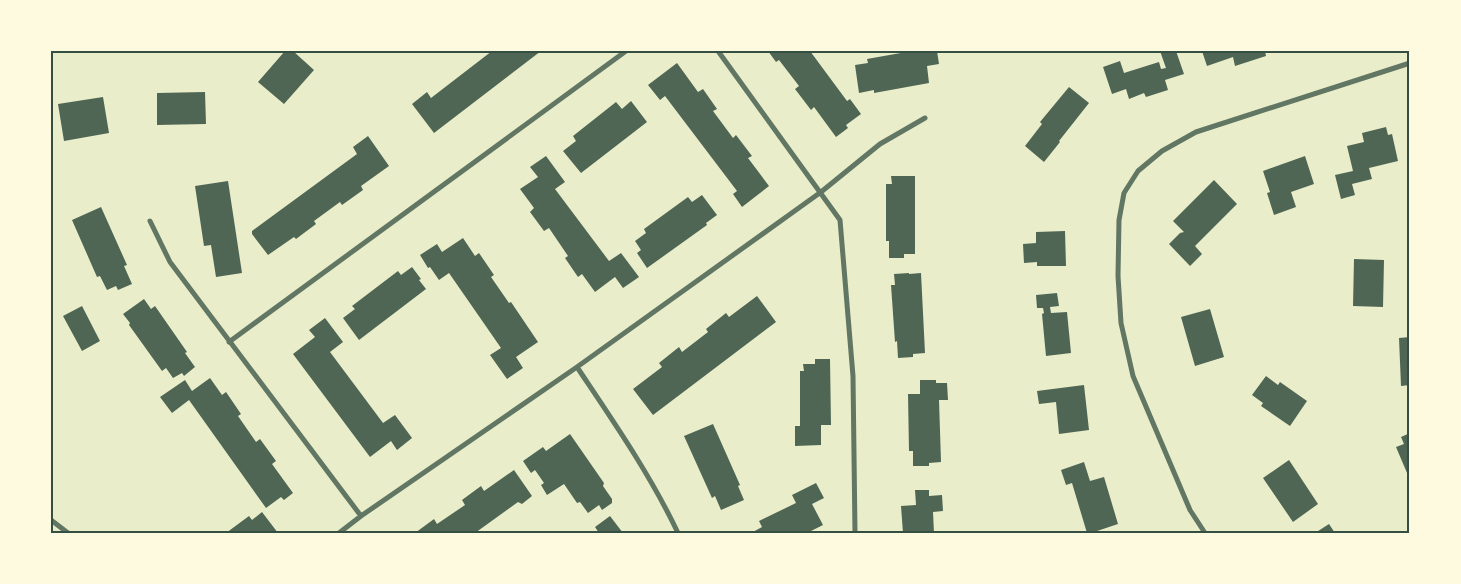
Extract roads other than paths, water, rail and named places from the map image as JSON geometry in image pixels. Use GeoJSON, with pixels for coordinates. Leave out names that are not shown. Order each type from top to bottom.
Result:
{"type":"FeatureCollection","features":[{"type":"Feature","properties":{"kind":"street"},"geometry":{"type":"LineString","coordinates":[[230,342],[626,51]]}},
{"type":"Feature","properties":{"kind":"street"},"geometry":{"type":"LineString","coordinates":[[718,51],[840,220],[853,376],[855,533]]}},
{"type":"Feature","properties":{"kind":"street"},"geometry":{"type":"LineString","coordinates":[[1205,533],[1190,510],[1133,376],[1121,323],[1118,276],[1119,220],[1124,193],[1138,171],[1162,151],[1196,132],[1410,63]]}},
{"type":"Feature","properties":{"kind":"street"},"geometry":{"type":"LineString","coordinates":[[338,533],[577,367],[821,192],[880,144],[925,118]]}},
{"type":"Feature","properties":{"kind":"street"},"geometry":{"type":"LineString","coordinates":[[150,221],[170,262],[361,516]]}},
{"type":"Feature","properties":{"kind":"street"},"geometry":{"type":"LineString","coordinates":[[577,367],[630,447],[664,504],[678,533]]}},
{"type":"Feature","properties":{"kind":"street"},"geometry":{"type":"LineString","coordinates":[[51,520],[68,533]]}}]}
